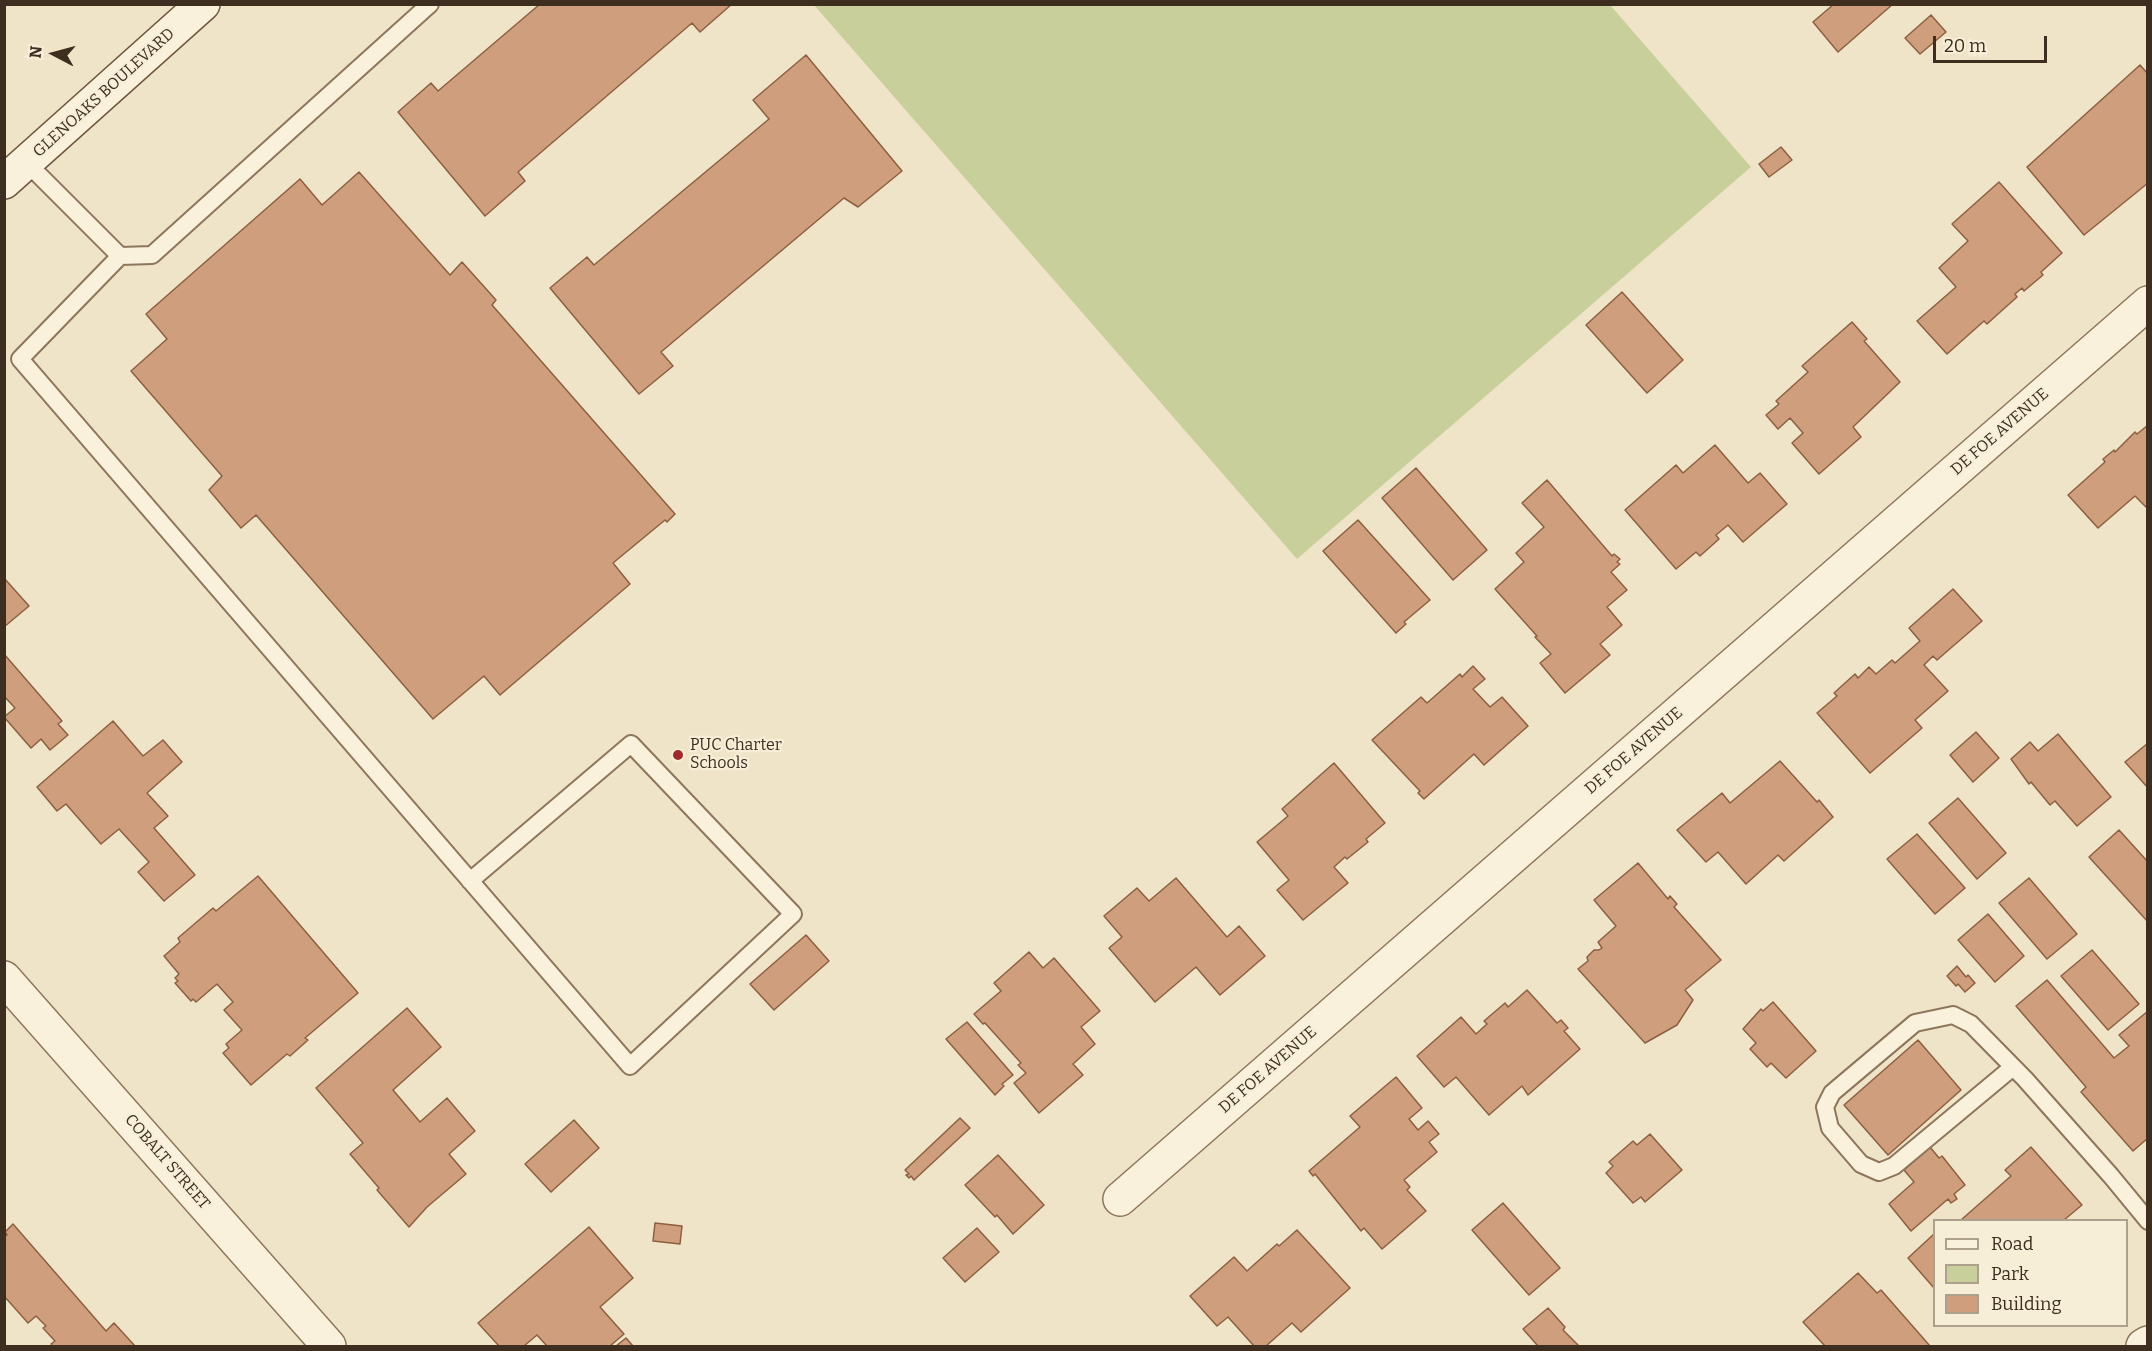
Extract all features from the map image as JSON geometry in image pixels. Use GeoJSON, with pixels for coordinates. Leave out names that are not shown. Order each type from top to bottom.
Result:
{"type":"FeatureCollection","features":[{"type":"Feature","properties":{"kind":"street","name":"GLENOAKS BOULEVARD"},"geometry":{"type":"LineString","coordinates":[[16,172],[203,4]]}},
{"type":"Feature","properties":{"kind":"street","name":"DE FOE AVENUE"},"geometry":{"type":"LineString","coordinates":[[1120,1199],[2148,303]]}},
{"type":"Feature","properties":{"kind":"street","name":"COBALT STREET"},"geometry":{"type":"LineString","coordinates":[[4,978],[328,1347]]}},
{"type":"Feature","properties":{"kind":"street"},"geometry":{"type":"LineString","coordinates":[[2143,1347],[2148,1343]]}},
{"type":"Feature","properties":{"kind":"lane"},"geometry":{"type":"LineString","coordinates":[[16,172],[120,256],[152,255],[430,4]]}},
{"type":"Feature","properties":{"kind":"lane"},"geometry":{"type":"LineString","coordinates":[[120,256],[20,359],[470,881],[630,1066],[793,914],[631,744],[470,881]]}},
{"type":"Feature","properties":{"kind":"lane"},"geometry":{"type":"LineString","coordinates":[[2013,1066],[1894,1166],[1879,1172],[1861,1164],[1830,1128],[1825,1107],[1832,1093],[1915,1023],[1953,1015],[1971,1024],[2013,1066],[2148,1221]]}},
{"type":"Feature","properties":{"kind":"green space"},"geometry":{"type":"Polygon","coordinates":[[[814,5],[1610,5],[1751,167],[1297,559],[814,5]]]}},
{"type":"Feature","properties":{"kind":"building"},"geometry":{"type":"Polygon","coordinates":[[[540,4],[732,4],[700,32],[692,23],[518,172],[525,181],[485,216],[398,112],[431,83],[438,91],[540,4]]]}},
{"type":"Feature","properties":{"kind":"building"},"geometry":{"type":"Polygon","coordinates":[[[1834,4],[1893,4],[1838,52],[1813,22],[1834,4]]]}},
{"type":"Feature","properties":{"kind":"building"},"geometry":{"type":"Polygon","coordinates":[[[1931,15],[1946,32],[1920,54],[1905,38],[1931,15]]]}},
{"type":"Feature","properties":{"kind":"building"},"geometry":{"type":"Polygon","coordinates":[[[806,55],[902,171],[858,207],[844,198],[661,352],[673,366],[639,394],[550,288],[587,257],[594,265],[769,119],[753,100],[806,55]]]}},
{"type":"Feature","properties":{"kind":"building"},"geometry":{"type":"Polygon","coordinates":[[[2140,65],[2148,74],[2148,183],[2084,235],[2027,167],[2140,65]]]}},
{"type":"Feature","properties":{"kind":"building"},"geometry":{"type":"Polygon","coordinates":[[[1781,147],[1792,160],[1769,177],[1759,164],[1781,147]]]}},
{"type":"Feature","properties":{"kind":"building"},"geometry":{"type":"Polygon","coordinates":[[[359,172],[450,275],[462,262],[496,300],[492,305],[675,514],[613,563],[630,584],[500,695],[484,676],[433,719],[256,515],[241,528],[209,490],[222,476],[131,371],[167,339],[146,314],[300,179],[322,205],[359,172]]]}},
{"type":"Feature","properties":{"kind":"building"},"geometry":{"type":"Polygon","coordinates":[[[1999,182],[2062,253],[2041,272],[2043,275],[2024,291],[2022,288],[2015,294],[2017,297],[1987,324],[1984,321],[1947,354],[1917,321],[1956,287],[1939,268],[1968,241],[1952,224],[1999,182]]]}},
{"type":"Feature","properties":{"kind":"building"},"geometry":{"type":"Polygon","coordinates":[[[1622,292],[1683,360],[1647,393],[1586,325],[1622,292]]]}},
{"type":"Feature","properties":{"kind":"building"},"geometry":{"type":"Polygon","coordinates":[[[1852,322],[1867,339],[1864,341],[1900,382],[1853,427],[1861,437],[1819,474],[1792,443],[1803,433],[1790,418],[1778,429],[1766,415],[1779,404],[1776,401],[1808,372],[1802,366],[1852,322]]]}},
{"type":"Feature","properties":{"kind":"building"},"geometry":{"type":"Polygon","coordinates":[[[2148,425],[2148,509],[2135,496],[2098,528],[2068,495],[2105,462],[2103,459],[2114,450],[2115,452],[2135,432],[2137,434],[2148,425]]]}},
{"type":"Feature","properties":{"kind":"building"},"geometry":{"type":"Polygon","coordinates":[[[1715,445],[1748,483],[1760,473],[1787,504],[1743,542],[1728,525],[1716,535],[1719,539],[1700,556],[1696,552],[1676,569],[1625,510],[1676,465],[1683,473],[1715,445]]]}},
{"type":"Feature","properties":{"kind":"building"},"geometry":{"type":"Polygon","coordinates":[[[1416,468],[1487,550],[1453,580],[1382,498],[1416,468]]]}},
{"type":"Feature","properties":{"kind":"building"},"geometry":{"type":"Polygon","coordinates":[[[1547,480],[1612,556],[1614,554],[1620,559],[1617,562],[1620,564],[1611,572],[1627,590],[1607,607],[1622,625],[1600,644],[1610,655],[1565,693],[1540,663],[1551,654],[1495,589],[1524,562],[1516,553],[1544,527],[1522,503],[1547,480]]]}},
{"type":"Feature","properties":{"kind":"building"},"geometry":{"type":"Polygon","coordinates":[[[1358,520],[1430,600],[1404,622],[1406,624],[1396,633],[1323,551],[1358,520]]]}},
{"type":"Feature","properties":{"kind":"building"},"geometry":{"type":"Polygon","coordinates":[[[4,578],[29,606],[4,627],[4,578]]]}},
{"type":"Feature","properties":{"kind":"building"},"geometry":{"type":"Polygon","coordinates":[[[1953,589],[1982,621],[1937,660],[1933,656],[1924,665],[1948,691],[1915,720],[1922,728],[1870,773],[1817,713],[1837,696],[1834,693],[1855,674],[1858,678],[1869,667],[1876,674],[1892,660],[1895,663],[1920,641],[1909,628],[1953,589]]]}},
{"type":"Feature","properties":{"kind":"building"},"geometry":{"type":"Polygon","coordinates":[[[4,654],[62,721],[58,724],[68,735],[50,750],[41,739],[31,748],[4,717],[15,708],[4,696],[4,654]]]}},
{"type":"Feature","properties":{"kind":"building"},"geometry":{"type":"Polygon","coordinates":[[[1473,666],[1485,679],[1473,689],[1490,707],[1502,697],[1528,726],[1484,765],[1474,754],[1424,799],[1418,793],[1420,791],[1372,740],[1421,697],[1427,703],[1460,674],[1462,677],[1473,666]]]}},
{"type":"Feature","properties":{"kind":"building"},"geometry":{"type":"Polygon","coordinates":[[[113,721],[143,756],[163,740],[182,762],[147,793],[168,816],[154,828],[195,875],[164,901],[138,872],[149,862],[119,829],[101,844],[66,804],[57,811],[37,787],[113,721]]]}},
{"type":"Feature","properties":{"kind":"building"},"geometry":{"type":"Polygon","coordinates":[[[1976,732],[1999,758],[1973,782],[1950,755],[1976,732]]]}},
{"type":"Feature","properties":{"kind":"building"},"geometry":{"type":"Polygon","coordinates":[[[2058,734],[2111,797],[2077,826],[2055,801],[2050,805],[2031,782],[2029,784],[2011,759],[2030,742],[2038,751],[2058,734]]]}},
{"type":"Feature","properties":{"kind":"building"},"geometry":{"type":"Polygon","coordinates":[[[2148,743],[2148,788],[2125,762],[2148,743]]]}},
{"type":"Feature","properties":{"kind":"building"},"geometry":{"type":"Polygon","coordinates":[[[1780,761],[1833,817],[1784,861],[1778,855],[1746,884],[1718,852],[1706,862],[1677,830],[1722,793],[1730,803],[1780,761]]]}},
{"type":"Feature","properties":{"kind":"building"},"geometry":{"type":"Polygon","coordinates":[[[1334,763],[1385,823],[1366,839],[1368,842],[1334,867],[1348,883],[1303,920],[1277,890],[1289,880],[1257,842],[1288,816],[1282,809],[1334,763]]]}},
{"type":"Feature","properties":{"kind":"building"},"geometry":{"type":"Polygon","coordinates":[[[1958,798],[2006,853],[1977,879],[1929,823],[1958,798]]]}},
{"type":"Feature","properties":{"kind":"building"},"geometry":{"type":"Polygon","coordinates":[[[2119,830],[2148,862],[2148,922],[2089,857],[2119,830]]]}},
{"type":"Feature","properties":{"kind":"building"},"geometry":{"type":"Polygon","coordinates":[[[1917,834],[1965,888],[1935,914],[1887,859],[1917,834]]]}},
{"type":"Feature","properties":{"kind":"building"},"geometry":{"type":"Polygon","coordinates":[[[1638,863],[1668,899],[1670,896],[1677,904],[1674,907],[1721,960],[1685,990],[1693,1000],[1677,1025],[1645,1043],[1578,969],[1588,961],[1587,957],[1594,950],[1602,948],[1598,942],[1616,926],[1594,900],[1638,863]]]}},
{"type":"Feature","properties":{"kind":"building"},"geometry":{"type":"Polygon","coordinates":[[[258,876],[358,993],[305,1038],[308,1040],[290,1056],[287,1054],[251,1085],[223,1053],[229,1048],[226,1044],[242,1030],[224,1010],[233,1002],[217,984],[196,1002],[193,999],[191,1001],[175,983],[178,981],[175,978],[179,974],[164,956],[180,942],[178,938],[213,908],[216,911],[258,876]]]}},
{"type":"Feature","properties":{"kind":"building"},"geometry":{"type":"Polygon","coordinates":[[[1176,878],[1227,937],[1239,926],[1265,956],[1220,995],[1196,967],[1155,1002],[1109,948],[1122,937],[1104,916],[1137,888],[1149,901],[1176,878]]]}},
{"type":"Feature","properties":{"kind":"building"},"geometry":{"type":"Polygon","coordinates":[[[2029,878],[2077,934],[2047,959],[1999,903],[2029,878]]]}},
{"type":"Feature","properties":{"kind":"building"},"geometry":{"type":"Polygon","coordinates":[[[1988,914],[2024,956],[1995,982],[1958,940],[1988,914]]]}},
{"type":"Feature","properties":{"kind":"building"},"geometry":{"type":"Polygon","coordinates":[[[806,935],[829,961],[774,1010],[750,984],[806,935]]]}},
{"type":"Feature","properties":{"kind":"building"},"geometry":{"type":"Polygon","coordinates":[[[2092,950],[2139,1004],[2108,1030],[2061,976],[2092,950]]]}},
{"type":"Feature","properties":{"kind":"building"},"geometry":{"type":"Polygon","coordinates":[[[1029,952],[1043,968],[1054,958],[1100,1011],[1081,1027],[1095,1044],[1073,1064],[1083,1075],[1039,1113],[1014,1083],[1026,1073],[1018,1065],[1021,1063],[974,1014],[1001,991],[994,983],[1029,952]]]}},
{"type":"Feature","properties":{"kind":"building"},"geometry":{"type":"Polygon","coordinates":[[[1957,966],[1966,977],[1968,975],[1975,983],[1965,992],[1947,976],[1957,966]]]}},
{"type":"Feature","properties":{"kind":"building"},"geometry":{"type":"Polygon","coordinates":[[[2047,980],[2114,1058],[2129,1046],[2119,1035],[2148,1011],[2148,1138],[2133,1151],[2081,1092],[2086,1087],[2016,1006],[2047,980]]]}},
{"type":"Feature","properties":{"kind":"building"},"geometry":{"type":"Polygon","coordinates":[[[1527,990],[1557,1023],[1561,1020],[1568,1028],[1564,1031],[1580,1049],[1528,1095],[1522,1086],[1489,1115],[1456,1077],[1444,1087],[1417,1056],[1461,1017],[1476,1034],[1487,1024],[1484,1021],[1505,1003],[1508,1007],[1527,990]]]}},
{"type":"Feature","properties":{"kind":"building"},"geometry":{"type":"Polygon","coordinates":[[[1773,1002],[1816,1051],[1786,1078],[1771,1063],[1767,1067],[1750,1049],[1756,1043],[1743,1029],[1761,1009],[1763,1011],[1773,1002]]]}},
{"type":"Feature","properties":{"kind":"building"},"geometry":{"type":"Polygon","coordinates":[[[407,1008],[441,1047],[393,1090],[420,1122],[447,1098],[475,1131],[449,1154],[466,1174],[427,1207],[409,1227],[350,1154],[363,1143],[316,1088],[407,1008]]]}},
{"type":"Feature","properties":{"kind":"building"},"geometry":{"type":"Polygon","coordinates":[[[967,1022],[1013,1075],[1002,1084],[1004,1086],[995,1095],[946,1039],[967,1022]]]}},
{"type":"Feature","properties":{"kind":"building"},"geometry":{"type":"Polygon","coordinates":[[[1918,1040],[1961,1090],[1888,1155],[1844,1105],[1918,1040]]]}},
{"type":"Feature","properties":{"kind":"building"},"geometry":{"type":"Polygon","coordinates":[[[1396,1077],[1422,1108],[1409,1119],[1418,1130],[1428,1121],[1439,1134],[1429,1142],[1437,1152],[1404,1180],[1410,1187],[1407,1190],[1426,1211],[1382,1249],[1364,1228],[1361,1231],[1315,1174],[1313,1176],[1309,1171],[1360,1127],[1350,1116],[1396,1077]]]}},
{"type":"Feature","properties":{"kind":"building"},"geometry":{"type":"Polygon","coordinates":[[[960,1118],[970,1128],[914,1180],[911,1176],[909,1178],[905,1170],[960,1118]]]}},
{"type":"Feature","properties":{"kind":"building"},"geometry":{"type":"Polygon","coordinates":[[[574,1120],[599,1148],[551,1192],[525,1164],[574,1120]]]}},
{"type":"Feature","properties":{"kind":"building"},"geometry":{"type":"Polygon","coordinates":[[[1650,1134],[1682,1170],[1645,1202],[1641,1197],[1633,1203],[1606,1173],[1613,1166],[1609,1162],[1633,1141],[1637,1145],[1650,1134]]]}},
{"type":"Feature","properties":{"kind":"building"},"geometry":{"type":"Polygon","coordinates":[[[1930,1147],[1939,1158],[1942,1156],[1965,1185],[1954,1194],[1957,1199],[1951,1203],[1948,1199],[1911,1231],[1889,1204],[1914,1182],[1904,1170],[1930,1147]]]}},
{"type":"Feature","properties":{"kind":"building"},"geometry":{"type":"Polygon","coordinates":[[[2031,1147],[2082,1205],[2065,1219],[1962,1219],[2011,1176],[2005,1170],[2031,1147]]]}},
{"type":"Feature","properties":{"kind":"building"},"geometry":{"type":"Polygon","coordinates":[[[998,1155],[1044,1205],[1013,1234],[997,1215],[995,1217],[965,1185],[998,1155]]]}},
{"type":"Feature","properties":{"kind":"building"},"geometry":{"type":"Polygon","coordinates":[[[1503,1203],[1560,1268],[1529,1295],[1472,1230],[1503,1203]]]}},
{"type":"Feature","properties":{"kind":"building"},"geometry":{"type":"Polygon","coordinates":[[[655,1223],[682,1226],[680,1244],[653,1241],[655,1223]]]}},
{"type":"Feature","properties":{"kind":"building"},"geometry":{"type":"Polygon","coordinates":[[[13,1224],[106,1331],[114,1323],[135,1346],[53,1346],[51,1344],[55,1341],[43,1328],[46,1326],[36,1316],[28,1323],[4,1296],[4,1237],[7,1235],[5,1232],[13,1224]]]}},
{"type":"Feature","properties":{"kind":"building"},"geometry":{"type":"Polygon","coordinates":[[[589,1227],[633,1278],[600,1307],[624,1334],[610,1346],[547,1346],[537,1335],[524,1346],[499,1346],[478,1323],[589,1227]]]}},
{"type":"Feature","properties":{"kind":"building"},"geometry":{"type":"Polygon","coordinates":[[[977,1228],[999,1252],[965,1282],[943,1258],[977,1228]]]}},
{"type":"Feature","properties":{"kind":"building"},"geometry":{"type":"Polygon","coordinates":[[[1297,1230],[1350,1288],[1301,1332],[1292,1323],[1266,1346],[1254,1346],[1228,1317],[1217,1326],[1190,1296],[1234,1257],[1247,1271],[1277,1244],[1279,1246],[1297,1230]]]}},
{"type":"Feature","properties":{"kind":"building"},"geometry":{"type":"Polygon","coordinates":[[[1933,1235],[1933,1287],[1908,1258],[1933,1235]]]}},
{"type":"Feature","properties":{"kind":"building"},"geometry":{"type":"Polygon","coordinates":[[[1858,1273],[1877,1293],[1881,1290],[1930,1346],[1825,1346],[1803,1322],[1858,1273]]]}},
{"type":"Feature","properties":{"kind":"building"},"geometry":{"type":"Polygon","coordinates":[[[1548,1308],[1565,1327],[1563,1330],[1579,1346],[1538,1346],[1523,1329],[1548,1308]]]}},
{"type":"Feature","properties":{"kind":"building"},"geometry":{"type":"Polygon","coordinates":[[[626,1338],[633,1346],[616,1346],[626,1338]]]}},
{"type":"Feature","properties":{"kind":"place","name":"PUC Charter Schools"},"geometry":{"type":"Point","coordinates":[678,755]}}]}
